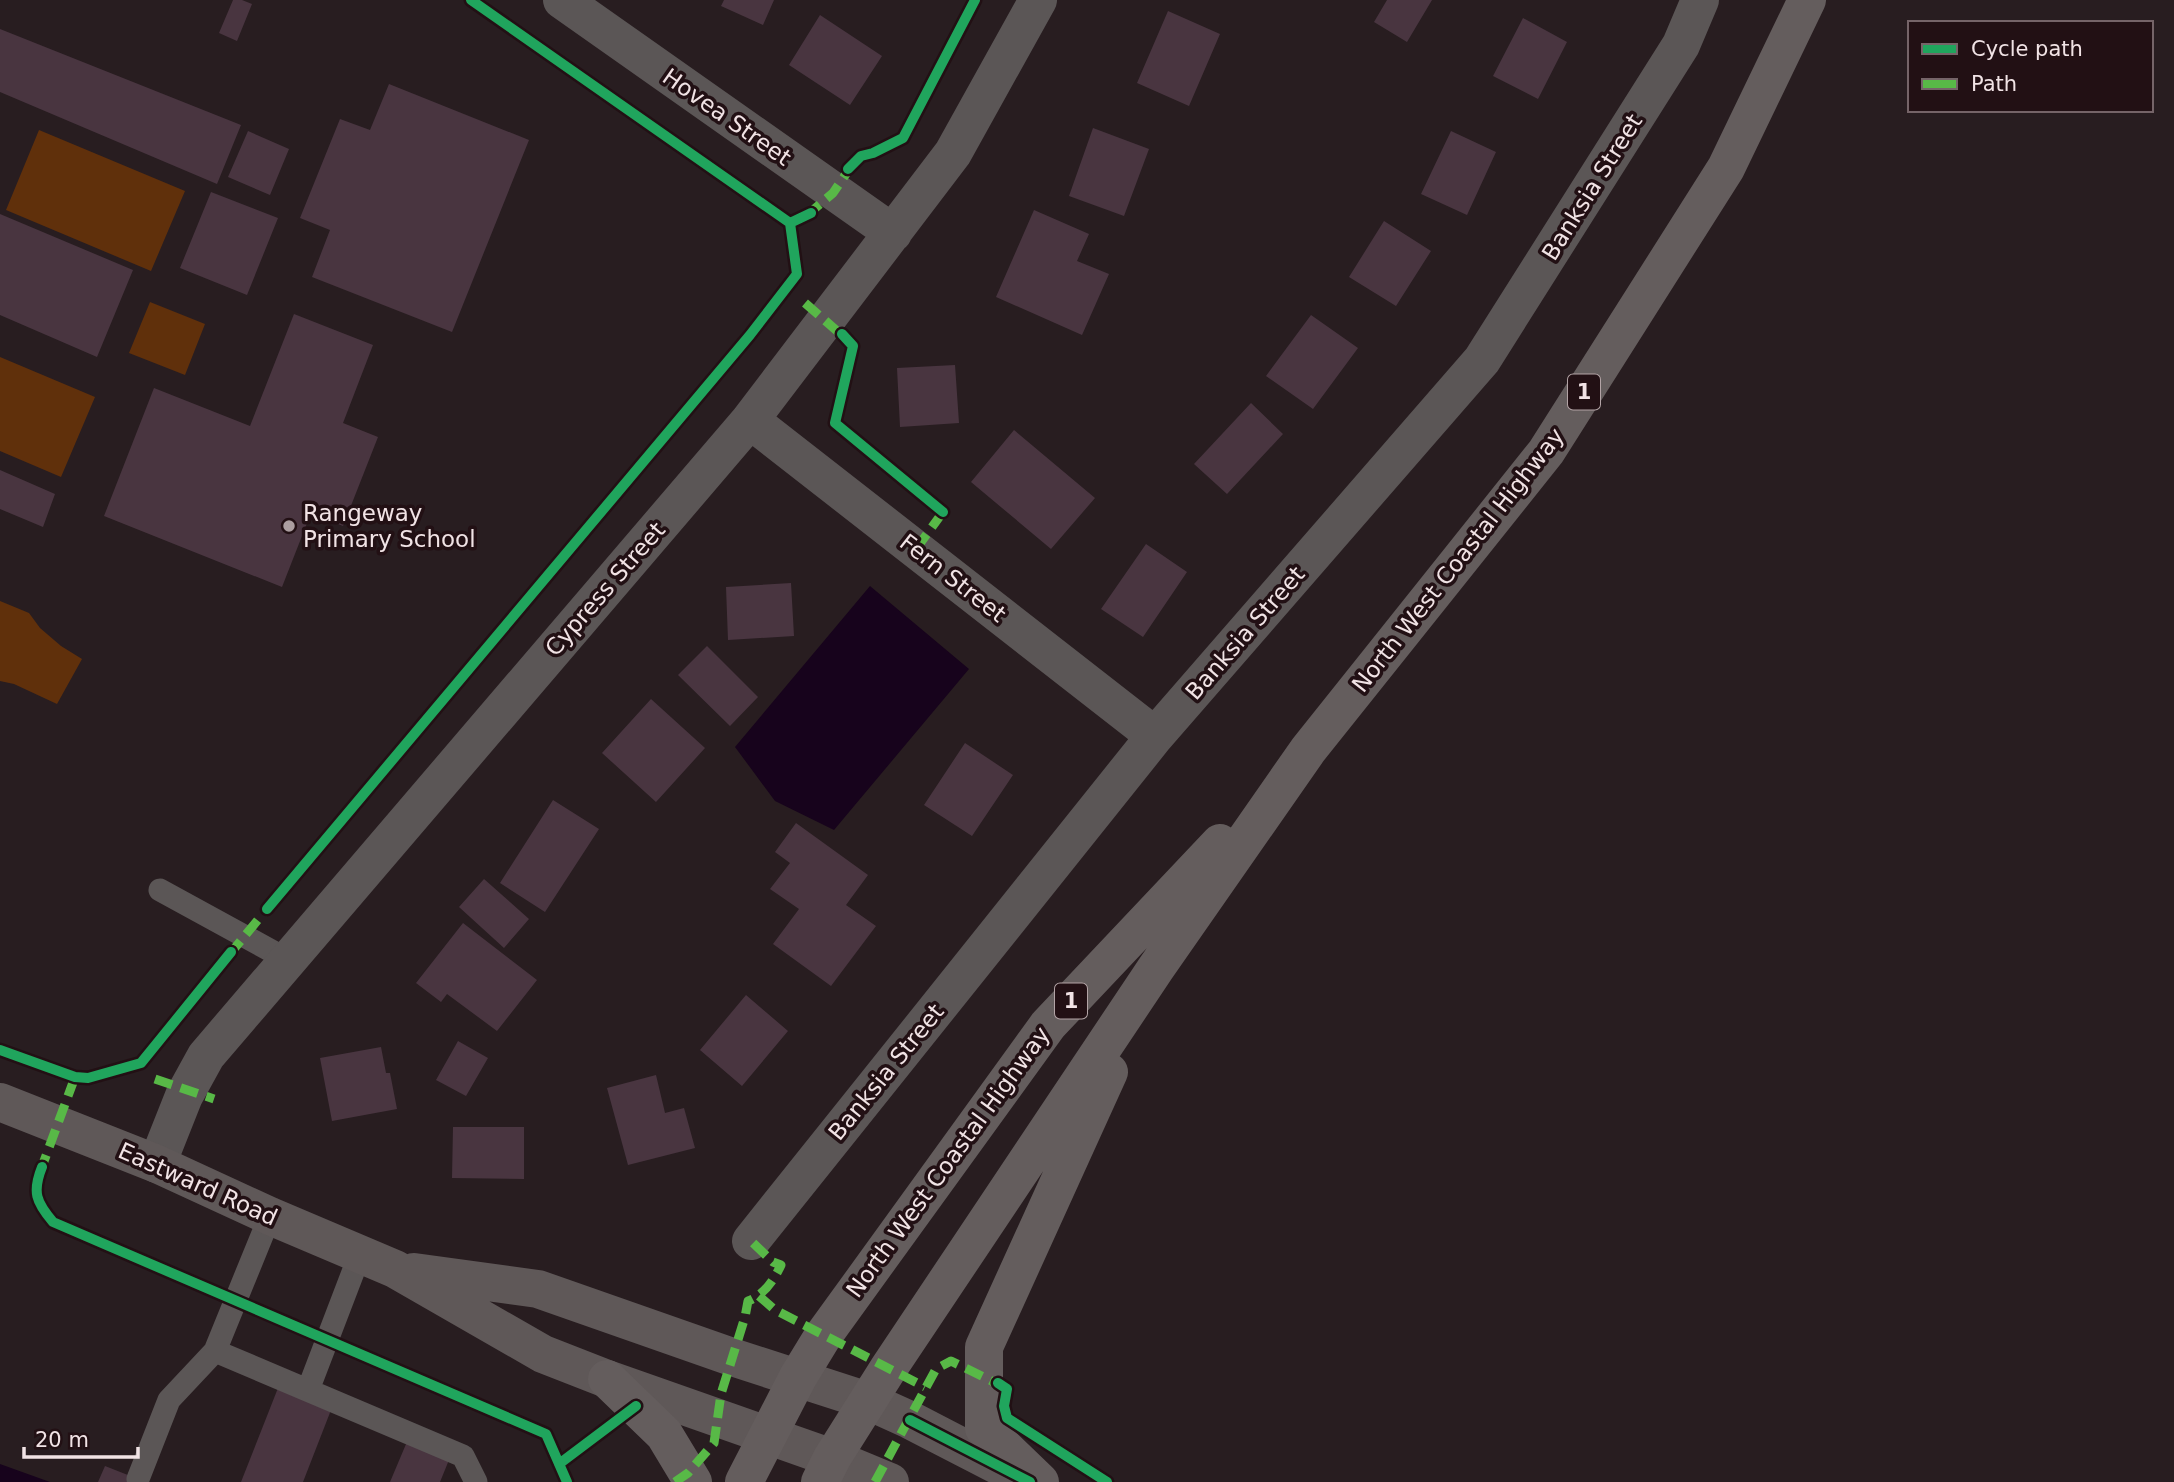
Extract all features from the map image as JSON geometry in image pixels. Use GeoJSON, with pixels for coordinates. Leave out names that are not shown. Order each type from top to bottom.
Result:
{"type":"FeatureCollection","features":[{"type":"Feature","properties":{"kind":"highway","name":"North West Coastal Highway"},"geometry":{"type":"LineString","coordinates":[[826,1470],[868,1401],[1156,968],[1308,750],[1546,452],[1726,168],[1807,0]]}},
{"type":"Feature","properties":{"kind":"highway","name":"North West Coastal Highway"},"geometry":{"type":"LineString","coordinates":[[744,1482],[798,1377],[823,1336],[1048,1024],[1308,750]]}},
{"type":"Feature","properties":{"kind":"highway"},"geometry":{"type":"LineString","coordinates":[[1040,1482],[984,1428],[984,1347],[1156,968]]}},
{"type":"Feature","properties":{"kind":"highway"},"geometry":{"type":"LineString","coordinates":[[607,1379],[664,1434],[693,1482]]}},
{"type":"Feature","properties":{"kind":"street","name":"Hovea Street"},"geometry":{"type":"LineString","coordinates":[[562,0],[892,233]]}},
{"type":"Feature","properties":{"kind":"street","name":"Cypress Street"},"geometry":{"type":"LineString","coordinates":[[157,1164],[184,1096],[206,1056],[750,420],[953,153],[1038,0]]}},
{"type":"Feature","properties":{"kind":"street","name":"Banksia Street"},"geometry":{"type":"LineString","coordinates":[[751,1241],[1155,736],[1482,360],[1681,45],[1700,0]]}},
{"type":"Feature","properties":{"kind":"street","name":"Fern Street"},"geometry":{"type":"LineString","coordinates":[[750,420],[1155,736]]}},
{"type":"Feature","properties":{"kind":"street","name":"Eastward Road"},"geometry":{"type":"LineString","coordinates":[[0,1102],[157,1164],[395,1269],[543,1354],[768,1436],[826,1470],[890,1482]]}},
{"type":"Feature","properties":{"kind":"street","name":"Eastward Road"},"geometry":{"type":"LineString","coordinates":[[395,1269],[538,1289],[868,1401],[1030,1482]]}},
{"type":"Feature","properties":{"kind":"lane"},"geometry":{"type":"LineString","coordinates":[[160,890],[288,960]]}},
{"type":"Feature","properties":{"kind":"lane"},"geometry":{"type":"LineString","coordinates":[[138,1479],[169,1400],[215,1351],[270,1216]]}},
{"type":"Feature","properties":{"kind":"lane"},"geometry":{"type":"LineString","coordinates":[[308,1390],[360,1254]]}},
{"type":"Feature","properties":{"kind":"lane"},"geometry":{"type":"LineString","coordinates":[[215,1351],[464,1456],[476,1482]]}},
{"type":"Feature","properties":{"kind":"shaded area"},"geometry":{"type":"Polygon","coordinates":[[[39,130],[185,191],[151,271],[6,210],[39,130]]]}},
{"type":"Feature","properties":{"kind":"shaded area"},"geometry":{"type":"Polygon","coordinates":[[[150,302],[205,324],[185,375],[129,353],[150,302]]]}},
{"type":"Feature","properties":{"kind":"shaded area"},"geometry":{"type":"Polygon","coordinates":[[[0,357],[95,397],[61,477],[0,451],[0,357]]]}},
{"type":"Feature","properties":{"kind":"shaded area"},"geometry":{"type":"Polygon","coordinates":[[[870,586],[969,669],[834,830],[775,801],[735,747],[870,586]]]}},
{"type":"Feature","properties":{"kind":"shaded area"},"geometry":{"type":"Polygon","coordinates":[[[0,601],[29,613],[40,628],[82,659],[57,704],[14,684],[0,681],[0,601]]]}},
{"type":"Feature","properties":{"kind":"shaded area"},"geometry":{"type":"Polygon","coordinates":[[[0,1464],[50,1482],[0,1482],[0,1464]]]}},
{"type":"Feature","properties":{"kind":"building"},"geometry":{"type":"Polygon","coordinates":[[[233,0],[252,4],[237,41],[219,33],[233,0]]]}},
{"type":"Feature","properties":{"kind":"building"},"geometry":{"type":"Polygon","coordinates":[[[724,0],[774,0],[763,25],[721,6],[724,0]]]}},
{"type":"Feature","properties":{"kind":"building"},"geometry":{"type":"Polygon","coordinates":[[[1387,0],[1432,0],[1407,42],[1374,22],[1387,0]]]}},
{"type":"Feature","properties":{"kind":"building"},"geometry":{"type":"Polygon","coordinates":[[[1168,11],[1220,34],[1189,106],[1137,83],[1168,11]]]}},
{"type":"Feature","properties":{"kind":"building"},"geometry":{"type":"Polygon","coordinates":[[[820,15],[882,56],[850,105],[789,65],[820,15]]]}},
{"type":"Feature","properties":{"kind":"building"},"geometry":{"type":"Polygon","coordinates":[[[1523,18],[1567,42],[1538,99],[1493,76],[1523,18]]]}},
{"type":"Feature","properties":{"kind":"building"},"geometry":{"type":"Polygon","coordinates":[[[0,29],[241,125],[217,184],[0,92],[0,29]]]}},
{"type":"Feature","properties":{"kind":"building"},"geometry":{"type":"Polygon","coordinates":[[[389,84],[529,140],[452,332],[312,277],[330,230],[300,218],[340,119],[370,130],[389,84]]]}},
{"type":"Feature","properties":{"kind":"building"},"geometry":{"type":"Polygon","coordinates":[[[1093,128],[1149,149],[1124,216],[1069,196],[1093,128]]]}},
{"type":"Feature","properties":{"kind":"building"},"geometry":{"type":"Polygon","coordinates":[[[248,131],[289,149],[270,195],[228,177],[248,131]]]}},
{"type":"Feature","properties":{"kind":"building"},"geometry":{"type":"Polygon","coordinates":[[[1451,131],[1496,152],[1467,215],[1421,194],[1451,131]]]}},
{"type":"Feature","properties":{"kind":"building"},"geometry":{"type":"Polygon","coordinates":[[[211,192],[278,218],[247,295],[180,268],[211,192]]]}},
{"type":"Feature","properties":{"kind":"building"},"geometry":{"type":"Polygon","coordinates":[[[1034,210],[1089,234],[1077,261],[1109,274],[1082,335],[996,297],[1034,210]]]}},
{"type":"Feature","properties":{"kind":"building"},"geometry":{"type":"Polygon","coordinates":[[[0,214],[133,270],[97,357],[0,315],[0,214]]]}},
{"type":"Feature","properties":{"kind":"building"},"geometry":{"type":"Polygon","coordinates":[[[1384,221],[1431,251],[1396,306],[1349,277],[1384,221]]]}},
{"type":"Feature","properties":{"kind":"building"},"geometry":{"type":"Polygon","coordinates":[[[294,314],[373,345],[343,423],[378,437],[343,526],[311,513],[282,587],[104,516],[154,388],[250,426],[294,314]]]}},
{"type":"Feature","properties":{"kind":"building"},"geometry":{"type":"Polygon","coordinates":[[[1311,315],[1358,348],[1313,409],[1266,376],[1311,315]]]}},
{"type":"Feature","properties":{"kind":"building"},"geometry":{"type":"Polygon","coordinates":[[[955,365],[959,423],[900,427],[897,368],[955,365]]]}},
{"type":"Feature","properties":{"kind":"building"},"geometry":{"type":"Polygon","coordinates":[[[1251,403],[1283,434],[1227,494],[1194,464],[1251,403]]]}},
{"type":"Feature","properties":{"kind":"building"},"geometry":{"type":"Polygon","coordinates":[[[1014,430],[1095,498],[1051,549],[971,482],[1014,430]]]}},
{"type":"Feature","properties":{"kind":"building"},"geometry":{"type":"Polygon","coordinates":[[[0,470],[55,494],[43,527],[0,509],[0,470]]]}},
{"type":"Feature","properties":{"kind":"building"},"geometry":{"type":"Polygon","coordinates":[[[1146,544],[1187,572],[1143,637],[1101,609],[1146,544]]]}},
{"type":"Feature","properties":{"kind":"building"},"geometry":{"type":"Polygon","coordinates":[[[791,583],[794,636],[728,640],[726,587],[791,583]]]}},
{"type":"Feature","properties":{"kind":"building"},"geometry":{"type":"Polygon","coordinates":[[[707,646],[758,697],[730,726],[678,675],[707,646]]]}},
{"type":"Feature","properties":{"kind":"building"},"geometry":{"type":"Polygon","coordinates":[[[651,699],[705,748],[656,802],[602,753],[651,699]]]}},
{"type":"Feature","properties":{"kind":"building"},"geometry":{"type":"Polygon","coordinates":[[[965,743],[1013,775],[972,836],[924,805],[965,743]]]}},
{"type":"Feature","properties":{"kind":"building"},"geometry":{"type":"Polygon","coordinates":[[[553,800],[599,829],[545,912],[500,883],[553,800]]]}},
{"type":"Feature","properties":{"kind":"building"},"geometry":{"type":"Polygon","coordinates":[[[796,823],[868,875],[846,905],[876,926],[831,986],[773,944],[799,909],[770,889],[790,863],[775,852],[796,823]]]}},
{"type":"Feature","properties":{"kind":"building"},"geometry":{"type":"Polygon","coordinates":[[[484,879],[529,919],[504,948],[459,907],[484,879]]]}},
{"type":"Feature","properties":{"kind":"building"},"geometry":{"type":"Polygon","coordinates":[[[463,923],[537,980],[497,1031],[447,994],[441,1002],[416,983],[463,923]]]}},
{"type":"Feature","properties":{"kind":"building"},"geometry":{"type":"Polygon","coordinates":[[[746,995],[788,1031],[742,1086],[700,1050],[746,995]]]}},
{"type":"Feature","properties":{"kind":"building"},"geometry":{"type":"Polygon","coordinates":[[[458,1041],[488,1058],[466,1096],[436,1080],[458,1041]]]}},
{"type":"Feature","properties":{"kind":"building"},"geometry":{"type":"Polygon","coordinates":[[[381,1047],[386,1073],[390,1073],[397,1109],[332,1121],[320,1058],[381,1047]]]}},
{"type":"Feature","properties":{"kind":"building"},"geometry":{"type":"Polygon","coordinates":[[[656,1075],[665,1113],[684,1108],[695,1148],[628,1165],[607,1088],[656,1075]]]}},
{"type":"Feature","properties":{"kind":"building"},"geometry":{"type":"Polygon","coordinates":[[[453,1127],[524,1127],[524,1179],[452,1178],[453,1127]]]}},
{"type":"Feature","properties":{"kind":"building"},"geometry":{"type":"Polygon","coordinates":[[[278,1388],[331,1410],[303,1482],[241,1482],[278,1388]]]}},
{"type":"Feature","properties":{"kind":"building"},"geometry":{"type":"Polygon","coordinates":[[[409,1437],[451,1455],[440,1482],[390,1482],[409,1437]]]}},
{"type":"Feature","properties":{"kind":"building"},"geometry":{"type":"Polygon","coordinates":[[[105,1466],[138,1479],[144,1482],[98,1482],[105,1466]]]}},
{"type":"Feature","properties":{"kind":"marked path"},"geometry":{"type":"LineString","coordinates":[[806,216],[833,193],[852,165]]}},
{"type":"Feature","properties":{"kind":"marked path"},"geometry":{"type":"LineString","coordinates":[[805,303],[844,337]]}},
{"type":"Feature","properties":{"kind":"marked path"},"geometry":{"type":"LineString","coordinates":[[916,549],[943,512],[938,508]]}},
{"type":"Feature","properties":{"kind":"marked path"},"geometry":{"type":"LineString","coordinates":[[229,955],[271,904]]}},
{"type":"Feature","properties":{"kind":"marked path"},"geometry":{"type":"LineString","coordinates":[[40,1172],[75,1077]]}},
{"type":"Feature","properties":{"kind":"marked path"},"geometry":{"type":"LineString","coordinates":[[155,1079],[214,1099]]}},
{"type":"Feature","properties":{"kind":"marked path"},"geometry":{"type":"LineString","coordinates":[[675,1482],[688,1473],[714,1443],[721,1394],[748,1301],[768,1286],[781,1265],[773,1262],[751,1241]]}},
{"type":"Feature","properties":{"kind":"marked path"},"geometry":{"type":"LineString","coordinates":[[759,1296],[775,1310],[925,1387]]}},
{"type":"Feature","properties":{"kind":"marked path"},"geometry":{"type":"LineString","coordinates":[[875,1482],[936,1369],[951,1361],[1002,1386]]}},
{"type":"Feature","properties":{"kind":"cycle path"},"geometry":{"type":"LineString","coordinates":[[471,0],[790,223]]}},
{"type":"Feature","properties":{"kind":"cycle path"},"geometry":{"type":"LineString","coordinates":[[848,169],[861,156],[903,138],[975,0]]}},
{"type":"Feature","properties":{"kind":"cycle path"},"geometry":{"type":"LineString","coordinates":[[267,909],[750,335],[797,274],[790,223],[811,213]]}},
{"type":"Feature","properties":{"kind":"cycle path"},"geometry":{"type":"LineString","coordinates":[[842,334],[853,346],[835,423],[943,512]]}},
{"type":"Feature","properties":{"kind":"cycle path"},"geometry":{"type":"LineString","coordinates":[[0,1050],[75,1077],[88,1078],[141,1063],[231,952]]}},
{"type":"Feature","properties":{"kind":"cycle path"},"geometry":{"type":"LineString","coordinates":[[42,1167],[37,1183],[37,1196],[53,1222],[546,1434],[567,1482]]}},
{"type":"Feature","properties":{"kind":"cycle path"},"geometry":{"type":"LineString","coordinates":[[998,1383],[1007,1389],[1004,1406],[1007,1418],[1107,1482]]}},
{"type":"Feature","properties":{"kind":"cycle path"},"geometry":{"type":"LineString","coordinates":[[559,1464],[636,1406]]}},
{"type":"Feature","properties":{"kind":"cycle path"},"geometry":{"type":"LineString","coordinates":[[910,1420],[1030,1482]]}},
{"type":"Feature","properties":{"kind":"place","name":"Rangeway Primary School"},"geometry":{"type":"Point","coordinates":[289,526]}}]}
